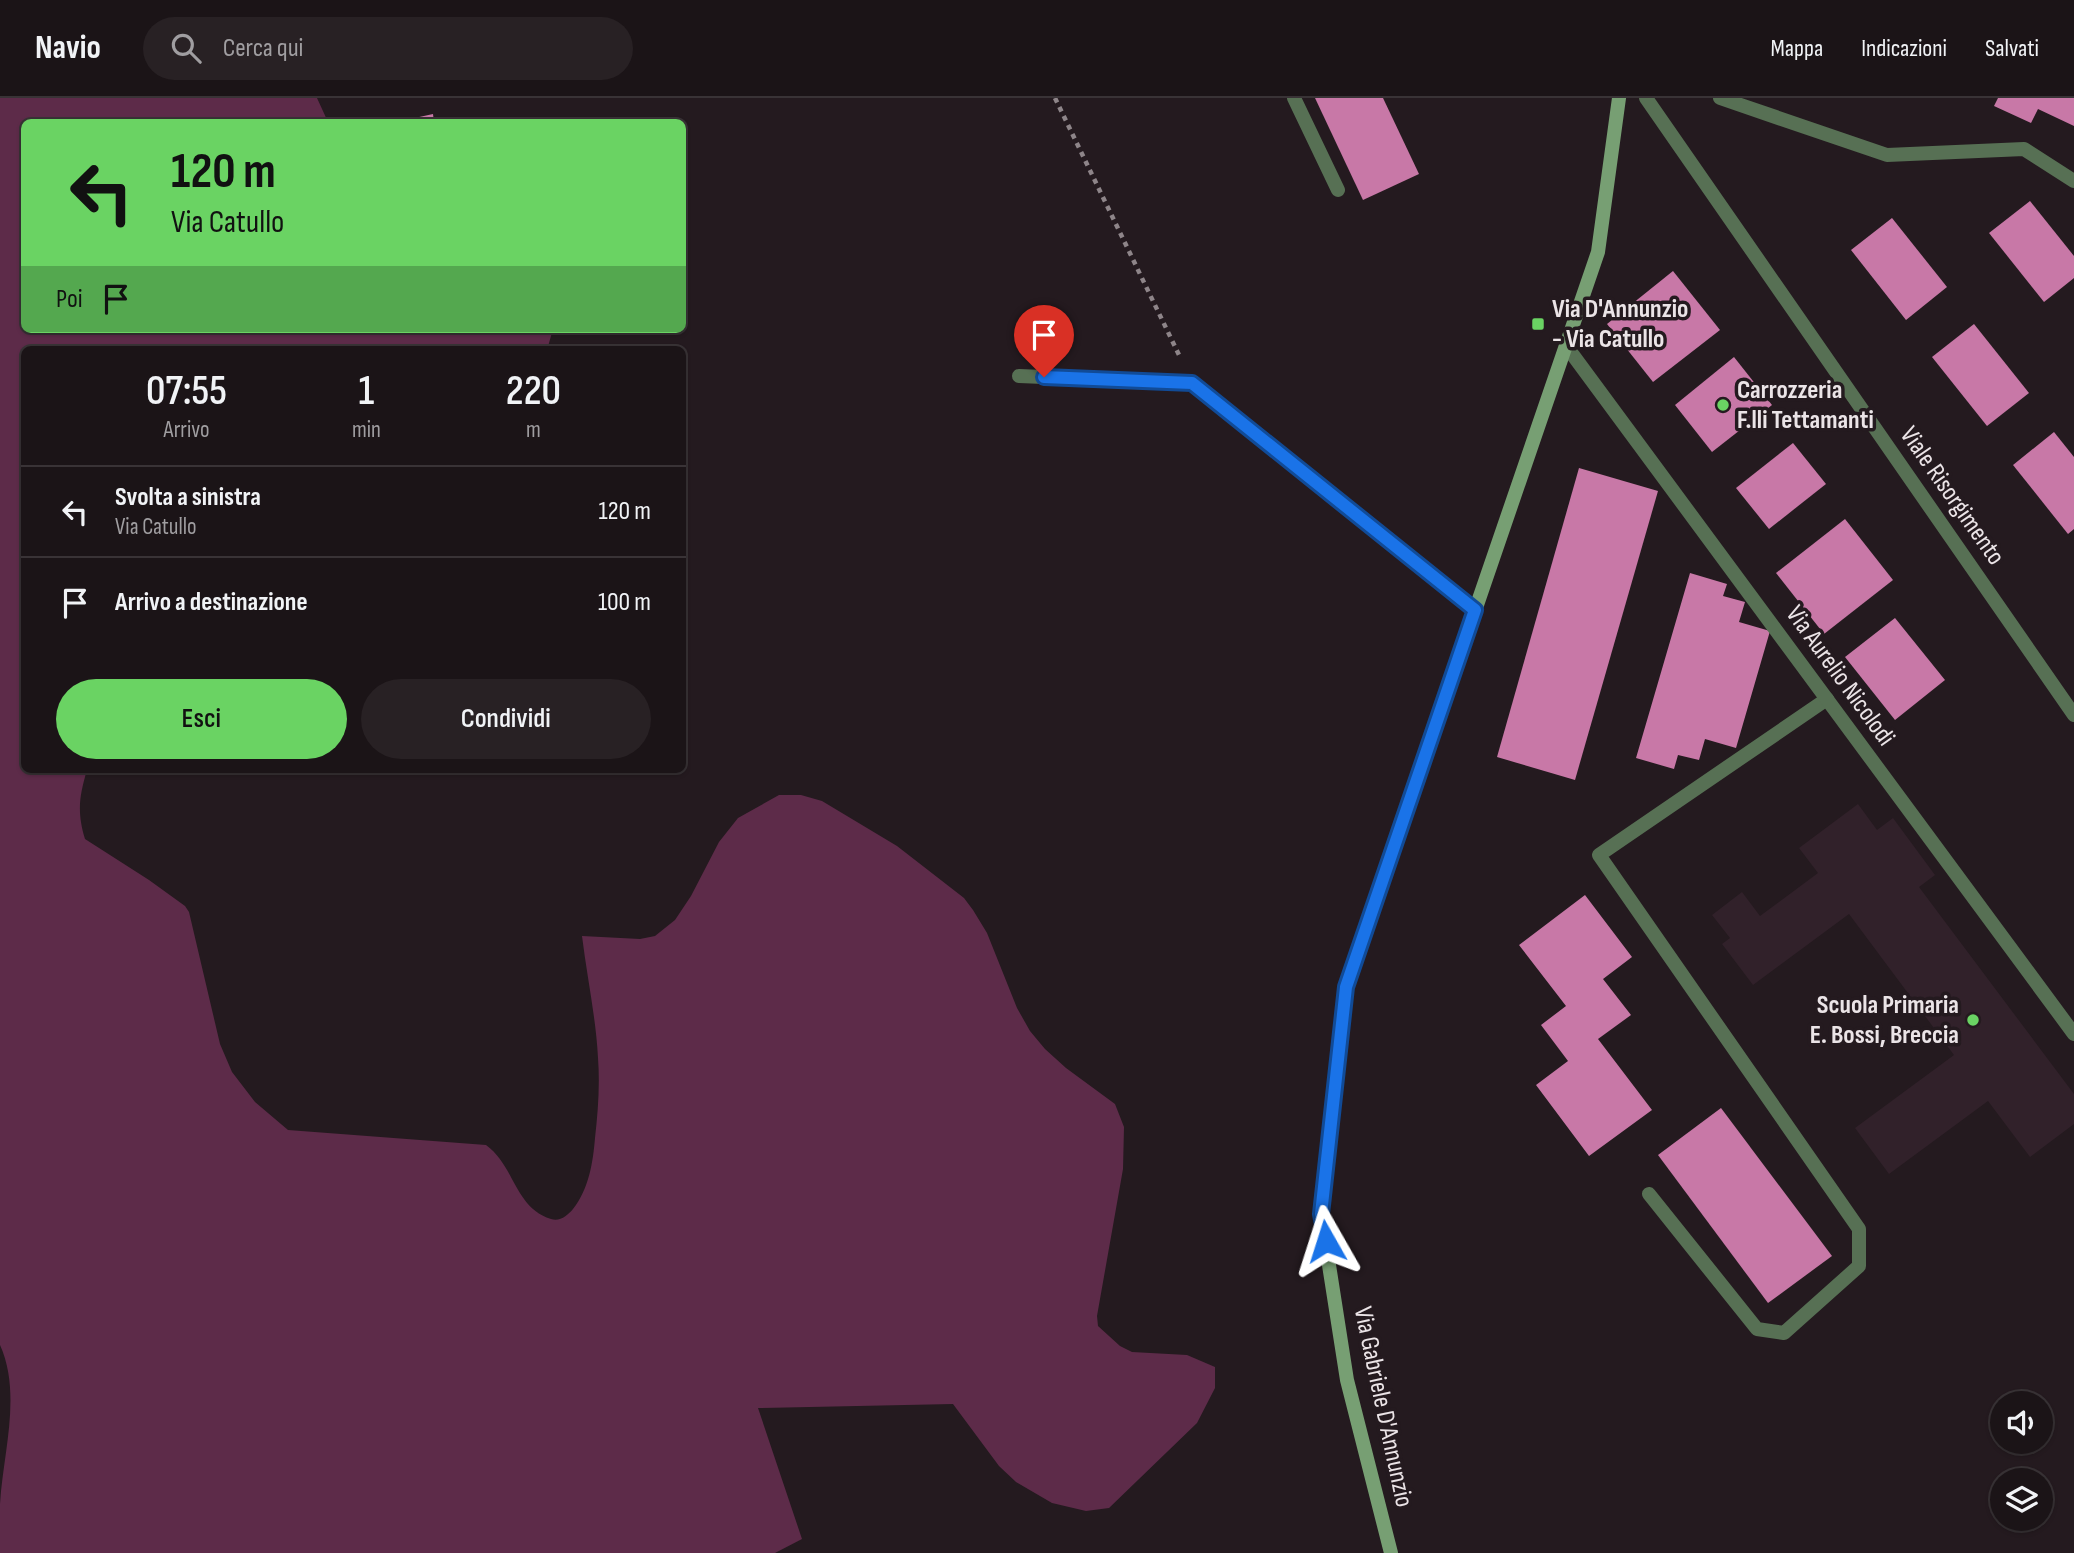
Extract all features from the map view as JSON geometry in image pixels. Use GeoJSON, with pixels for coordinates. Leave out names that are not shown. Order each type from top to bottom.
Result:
{"type":"FeatureCollection","features":[{"type":"Feature","properties":{"kind":"main road","name":"Via Gabriele D'Annunzio"},"geometry":{"type":"LineString","coordinates":[[1391,1553],[1348,1380],[1321,1214],[1346,987],[1598,252],[1619,98]]}},
{"type":"Feature","properties":{"kind":"street"},"geometry":{"type":"LineString","coordinates":[[1294,98],[1338,190]]}},
{"type":"Feature","properties":{"kind":"street","name":"Viale Risorgimento"},"geometry":{"type":"LineString","coordinates":[[1646,98],[2074,715]]}},
{"type":"Feature","properties":{"kind":"street"},"geometry":{"type":"LineString","coordinates":[[1720,98],[1886,155],[2024,149],[2074,180]]}},
{"type":"Feature","properties":{"kind":"street","name":"Via Aurelio Nicolodi"},"geometry":{"type":"LineString","coordinates":[[1567,347],[2074,1034]]}},
{"type":"Feature","properties":{"kind":"street"},"geometry":{"type":"LineString","coordinates":[[1019,376],[1192,383],[1475,610]]}},
{"type":"Feature","properties":{"kind":"street"},"geometry":{"type":"LineString","coordinates":[[1649,1195],[1757,1329],[1784,1333],[1860,1266],[1858,1229],[1599,855],[1826,699]]}},
{"type":"Feature","properties":{"kind":"path"},"geometry":{"type":"LineString","coordinates":[[1055,98],[1192,383]]}},
{"type":"Feature","properties":{"kind":"shaded area"},"geometry":{"type":"Polygon","coordinates":[[[0,98],[317,98],[327,119],[21,119],[21,333],[552,333],[548,346],[21,346],[21,773],[86,773],[80,804],[85,839],[185,906],[189,912],[220,1044],[232,1072],[255,1102],[288,1130],[486,1145],[496,1154],[529,1205],[539,1213],[558,1220],[571,1211],[586,1184],[593,1156],[598,1108],[597,1043],[582,936],[640,939],[655,936],[675,920],[691,896],[719,842],[738,818],[779,795],[801,795],[822,801],[897,846],[964,898],[987,933],[1017,1008],[1030,1031],[1066,1068],[1115,1104],[1124,1127],[1123,1169],[1097,1316],[1098,1326],[1120,1346],[1132,1352],[1187,1355],[1215,1367],[1215,1388],[1197,1423],[1109,1508],[1086,1511],[1052,1503],[1016,1482],[999,1466],[953,1404],[758,1408],[802,1539],[775,1553],[0,1553],[0,1504],[9,1424],[10,1383],[0,1345],[0,98]]]}},
{"type":"Feature","properties":{"kind":"shaded area","name":"Scuola Primaria E. Bossi, Breccia"},"geometry":{"type":"Polygon","coordinates":[[[1858,804],[1877,830],[1893,818],[1935,875],[1919,887],[2074,1094],[2074,1124],[2030,1157],[1988,1101],[1889,1174],[1855,1128],[1954,1055],[1849,914],[1753,985],[1722,944],[1730,938],[1712,915],[1742,892],[1760,916],[1818,873],[1799,848],[1858,804]]]}},
{"type":"Feature","properties":{"kind":"building"},"geometry":{"type":"Polygon","coordinates":[[[1315,98],[1383,98],[1419,174],[1363,200],[1315,98]]]}},
{"type":"Feature","properties":{"kind":"building"},"geometry":{"type":"Polygon","coordinates":[[[1998,98],[2074,98],[2074,126],[2038,109],[2031,123],[1994,106],[1998,98]]]}},
{"type":"Feature","properties":{"kind":"building"},"geometry":{"type":"Polygon","coordinates":[[[433,114],[434,119],[410,119],[433,114]]]}},
{"type":"Feature","properties":{"kind":"building"},"geometry":{"type":"Polygon","coordinates":[[[2030,201],[2074,256],[2074,278],[2044,302],[1989,233],[2030,201]]]}},
{"type":"Feature","properties":{"kind":"building"},"geometry":{"type":"Polygon","coordinates":[[[1892,218],[1947,287],[1906,320],[1851,250],[1892,218]]]}},
{"type":"Feature","properties":{"kind":"building"},"geometry":{"type":"Polygon","coordinates":[[[1673,271],[1720,330],[1653,382],[1607,324],[1673,271]]]}},
{"type":"Feature","properties":{"kind":"building"},"geometry":{"type":"Polygon","coordinates":[[[1974,324],[2029,393],[1987,426],[1932,357],[1974,324]]]}},
{"type":"Feature","properties":{"kind":"building"},"geometry":{"type":"Polygon","coordinates":[[[1734,357],[1772,405],[1712,452],[1675,405],[1734,357]]]}},
{"type":"Feature","properties":{"kind":"building"},"geometry":{"type":"Polygon","coordinates":[[[2054,432],[2074,457],[2074,529],[2068,534],[2013,465],[2054,432]]]}},
{"type":"Feature","properties":{"kind":"building"},"geometry":{"type":"Polygon","coordinates":[[[1793,443],[1826,484],[1769,529],[1736,488],[1793,443]]]}},
{"type":"Feature","properties":{"kind":"building"},"geometry":{"type":"Polygon","coordinates":[[[1579,468],[1658,491],[1575,780],[1497,757],[1579,468]]]}},
{"type":"Feature","properties":{"kind":"building"},"geometry":{"type":"Polygon","coordinates":[[[1845,519],[1893,580],[1824,634],[1776,573],[1845,519]]]}},
{"type":"Feature","properties":{"kind":"building"},"geometry":{"type":"Polygon","coordinates":[[[1690,573],[1727,584],[1723,596],[1745,602],[1739,622],[1770,631],[1736,748],[1705,739],[1699,760],[1678,755],[1674,769],[1636,758],[1690,573]]]}},
{"type":"Feature","properties":{"kind":"building"},"geometry":{"type":"Polygon","coordinates":[[[1895,618],[1945,680],[1895,720],[1845,657],[1895,618]]]}},
{"type":"Feature","properties":{"kind":"building"},"geometry":{"type":"Polygon","coordinates":[[[1585,895],[1632,957],[1603,979],[1631,1015],[1598,1039],[1652,1110],[1589,1156],[1536,1085],[1568,1061],[1541,1025],[1566,1006],[1519,945],[1585,895]]]}},
{"type":"Feature","properties":{"kind":"building"},"geometry":{"type":"Polygon","coordinates":[[[1721,1108],[1832,1256],[1768,1303],[1658,1155],[1721,1108]]]}},
{"type":"Feature","properties":{"kind":"place","name":"Via D'Annunzio - Via Catullo"},"geometry":{"type":"Point","coordinates":[1538,324]}},
{"type":"Feature","properties":{"kind":"place","name":"Carrozzeria F.lli Tettamanti"},"geometry":{"type":"Point","coordinates":[1723,405]}},
{"type":"Feature","properties":{"kind":"place","name":"Scuola Primaria E. Bossi, Breccia"},"geometry":{"type":"Point","coordinates":[1973,1020]}},
{"type":"Feature","properties":{"kind":"route"},"geometry":{"type":"LineString","coordinates":[[1044,377],[1192,383],[1475,610],[1346,987],[1321,1214],[1326,1241]]}}]}
